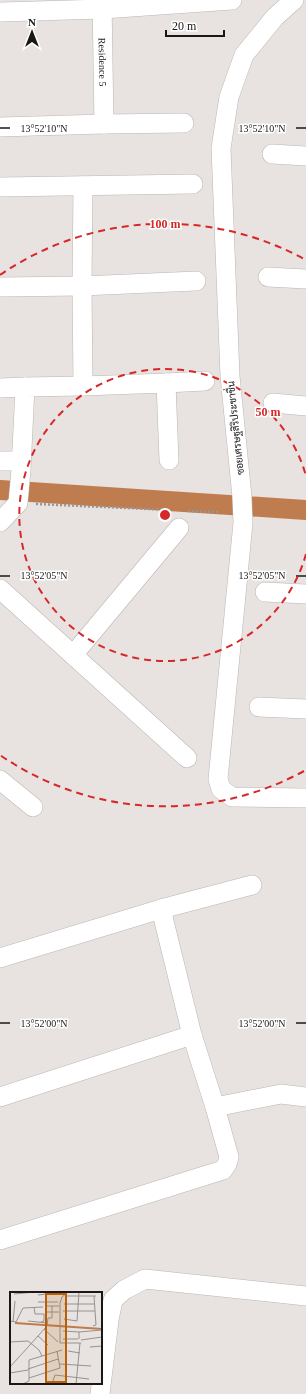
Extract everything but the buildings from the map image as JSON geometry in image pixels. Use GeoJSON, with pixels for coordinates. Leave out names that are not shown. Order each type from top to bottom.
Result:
{"type":"FeatureCollection","features":[{"type":"Feature","properties":{"kind":"street"},"geometry":{"type":"LineString","coordinates":[[0,12],[103,4],[232,0]]}},
{"type":"Feature","properties":{"kind":"street","name":"ซอยเศรษฐสิริประชาชื่น"},"geometry":{"type":"LineString","coordinates":[[294,0],[275,17],[244,55],[229,97],[221,148],[230,376],[243,523],[218,779],[221,789],[232,797],[306,798]]}},
{"type":"Feature","properties":{"kind":"street","name":"Residence 5"},"geometry":{"type":"LineString","coordinates":[[103,4],[104,124]]}},
{"type":"Feature","properties":{"kind":"street"},"geometry":{"type":"LineString","coordinates":[[0,127],[184,123]]}},
{"type":"Feature","properties":{"kind":"street"},"geometry":{"type":"LineString","coordinates":[[272,154],[306,156]]}},
{"type":"Feature","properties":{"kind":"street"},"geometry":{"type":"LineString","coordinates":[[0,187],[193,184]]}},
{"type":"Feature","properties":{"kind":"street"},"geometry":{"type":"LineString","coordinates":[[82,186],[84,386]]}},
{"type":"Feature","properties":{"kind":"street"},"geometry":{"type":"LineString","coordinates":[[268,277],[306,279]]}},
{"type":"Feature","properties":{"kind":"street"},"geometry":{"type":"LineString","coordinates":[[0,287],[82,286],[196,281]]}},
{"type":"Feature","properties":{"kind":"street"},"geometry":{"type":"LineString","coordinates":[[0,388],[205,381]]}},
{"type":"Feature","properties":{"kind":"street"},"geometry":{"type":"LineString","coordinates":[[166,383],[169,460]]}},
{"type":"Feature","properties":{"kind":"street"},"geometry":{"type":"LineString","coordinates":[[0,522],[18,503],[25,387]]}},
{"type":"Feature","properties":{"kind":"street"},"geometry":{"type":"LineString","coordinates":[[273,403],[306,406]]}},
{"type":"Feature","properties":{"kind":"street"},"geometry":{"type":"LineString","coordinates":[[0,460],[21,469]]}},
{"type":"Feature","properties":{"kind":"street"},"geometry":{"type":"LineString","coordinates":[[73,655],[183,519]]}},
{"type":"Feature","properties":{"kind":"street"},"geometry":{"type":"LineString","coordinates":[[0,589],[187,758]]}},
{"type":"Feature","properties":{"kind":"street"},"geometry":{"type":"LineString","coordinates":[[265,592],[306,594]]}},
{"type":"Feature","properties":{"kind":"street"},"geometry":{"type":"LineString","coordinates":[[259,707],[306,709]]}},
{"type":"Feature","properties":{"kind":"street"},"geometry":{"type":"LineString","coordinates":[[0,780],[33,808]]}},
{"type":"Feature","properties":{"kind":"street"},"geometry":{"type":"LineString","coordinates":[[0,958],[161,909],[252,885]]}},
{"type":"Feature","properties":{"kind":"street"},"geometry":{"type":"LineString","coordinates":[[0,1240],[223,1170],[227,1164],[229,1157],[192,1035],[161,909]]}},
{"type":"Feature","properties":{"kind":"street"},"geometry":{"type":"LineString","coordinates":[[0,1097],[192,1035]]}},
{"type":"Feature","properties":{"kind":"street"},"geometry":{"type":"LineString","coordinates":[[215,1107],[281,1094],[306,1097]]}},
{"type":"Feature","properties":{"kind":"street"},"geometry":{"type":"LineString","coordinates":[[102,1378],[113,1300],[124,1290],[144,1279],[306,1296]]}},
{"type":"Feature","properties":{"kind":"street"},"geometry":{"type":"LineString","coordinates":[[100,1394],[101,1384]]}},
{"type":"Feature","properties":{"kind":"path"},"geometry":{"type":"LineString","coordinates":[[18,503],[172,510]]}},
{"type":"Feature","properties":{"kind":"path"},"geometry":{"type":"LineString","coordinates":[[183,519],[218,512]]}},
{"type":"Feature","properties":{"kind":"waterway"},"geometry":{"type":"LineString","coordinates":[[0,490],[306,510]]}}]}
